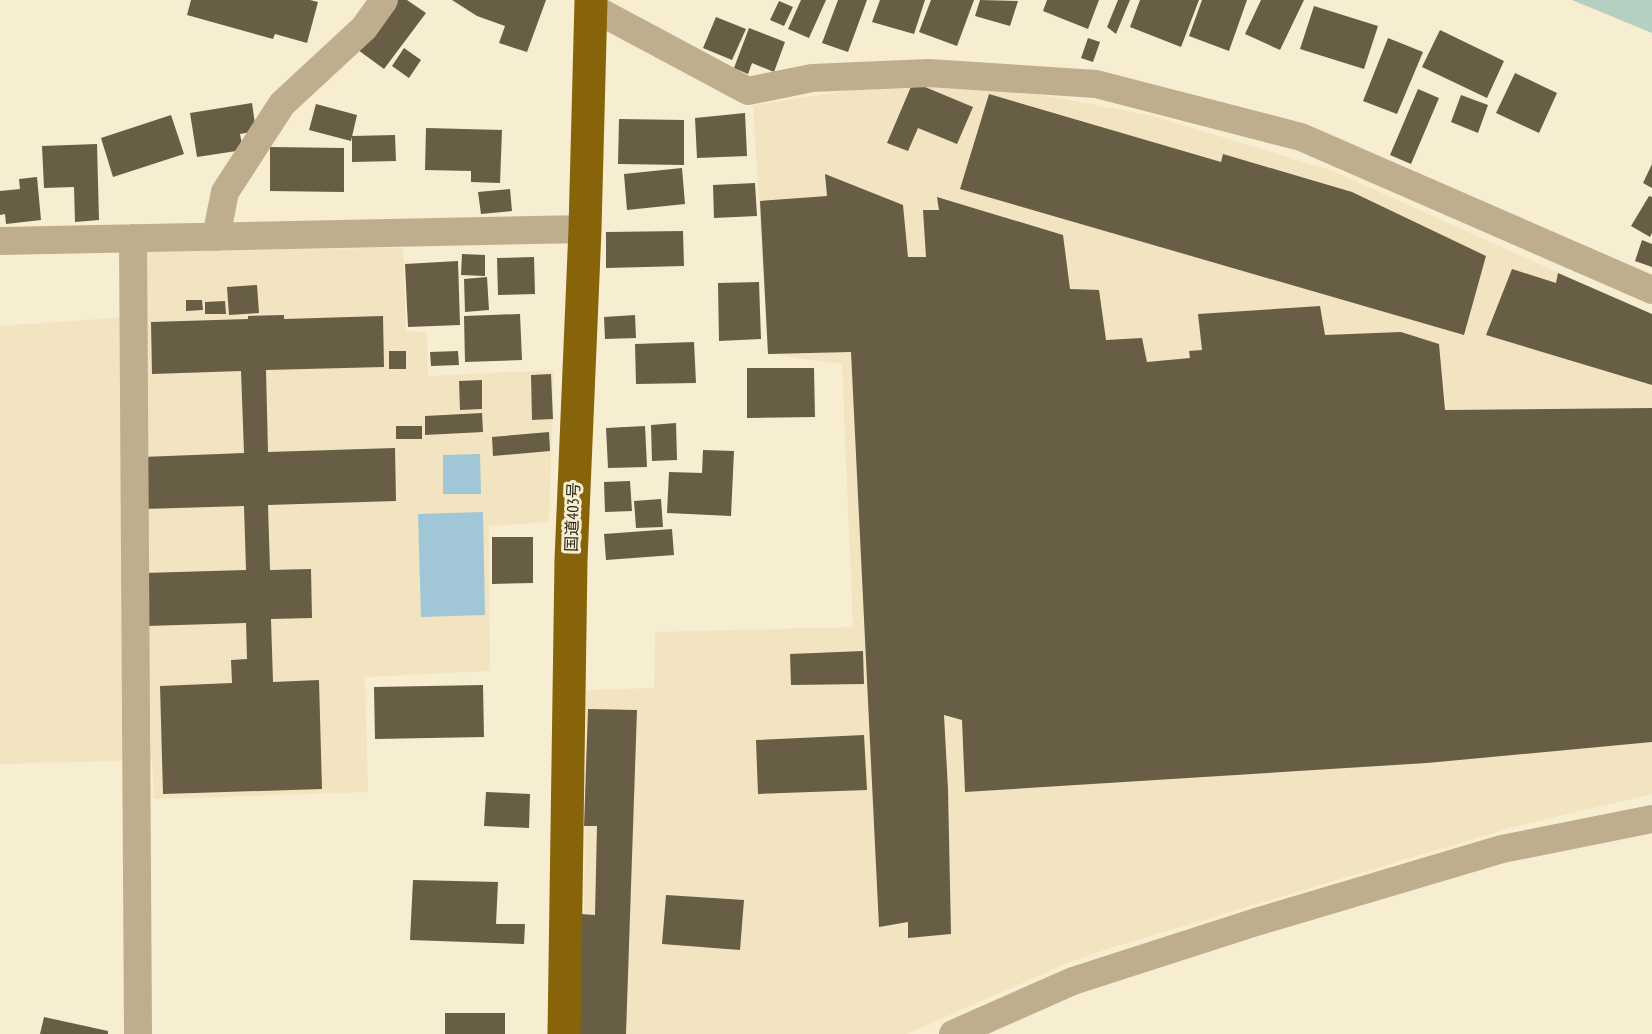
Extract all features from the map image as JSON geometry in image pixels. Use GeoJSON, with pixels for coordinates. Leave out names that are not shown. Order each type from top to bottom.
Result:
{"type":"FeatureCollection","features":[{"type":"Feature","properties":{"kind":"highway","name":"国道403号"},"geometry":{"type":"LineString","coordinates":[[564,1034],[571,560],[585,229],[591,4]]}},
{"type":"Feature","properties":{"kind":"street"},"geometry":{"type":"LineString","coordinates":[[216,237],[225,192],[282,104],[364,28],[384,0]]}},
{"type":"Feature","properties":{"kind":"street"},"geometry":{"type":"LineString","coordinates":[[591,4],[748,91],[812,78],[929,73],[1096,84],[1301,137],[1652,290]]}},
{"type":"Feature","properties":{"kind":"street"},"geometry":{"type":"LineString","coordinates":[[0,241],[585,229]]}},
{"type":"Feature","properties":{"kind":"street"},"geometry":{"type":"LineString","coordinates":[[133,238],[138,1034]]}},
{"type":"Feature","properties":{"kind":"street"},"geometry":{"type":"LineString","coordinates":[[953,1034],[1073,981],[1256,922],[1502,849],[1652,819]]}},
{"type":"Feature","properties":{"kind":"shaded area"},"geometry":{"type":"Polygon","coordinates":[[[990,85],[1153,116],[1333,171],[1652,315],[1652,794],[1513,827],[1104,950],[1065,964],[907,1034],[583,1034],[586,690],[654,688],[655,632],[853,627],[842,364],[768,354],[753,105],[872,87],[990,85]]]}},
{"type":"Feature","properties":{"kind":"shaded area"},"geometry":{"type":"Polygon","coordinates":[[[403,248],[406,331],[427,332],[428,376],[554,370],[549,522],[489,526],[490,671],[365,677],[368,792],[154,799],[152,760],[0,764],[0,326],[142,316],[142,251],[403,248]]]}},
{"type":"Feature","properties":{"kind":"green space"},"geometry":{"type":"Polygon","coordinates":[[[1572,0],[1652,0],[1652,33],[1572,0]]]}},
{"type":"Feature","properties":{"kind":"water"},"geometry":{"type":"Polygon","coordinates":[[[480,454],[481,494],[443,494],[443,455],[480,454]]]}},
{"type":"Feature","properties":{"kind":"water"},"geometry":{"type":"Polygon","coordinates":[[[483,512],[485,615],[421,617],[418,514],[483,512]]]}},
{"type":"Feature","properties":{"kind":"building"},"geometry":{"type":"Polygon","coordinates":[[[191,0],[310,0],[318,2],[307,43],[275,34],[273,39],[187,15],[191,0]]]}},
{"type":"Feature","properties":{"kind":"building"},"geometry":{"type":"Polygon","coordinates":[[[394,0],[407,0],[426,13],[384,69],[358,50],[394,0]]]}},
{"type":"Feature","properties":{"kind":"building"},"geometry":{"type":"Polygon","coordinates":[[[452,0],[546,0],[527,52],[499,43],[505,26],[477,16],[452,0]]]}},
{"type":"Feature","properties":{"kind":"building"},"geometry":{"type":"Polygon","coordinates":[[[801,0],[826,0],[809,38],[788,29],[801,0]]]}},
{"type":"Feature","properties":{"kind":"building"},"geometry":{"type":"Polygon","coordinates":[[[838,0],[867,0],[848,52],[822,43],[838,0]]]}},
{"type":"Feature","properties":{"kind":"building"},"geometry":{"type":"Polygon","coordinates":[[[880,0],[925,0],[914,34],[872,22],[880,0]]]}},
{"type":"Feature","properties":{"kind":"building"},"geometry":{"type":"Polygon","coordinates":[[[931,0],[974,0],[957,46],[919,32],[931,0]]]}},
{"type":"Feature","properties":{"kind":"building"},"geometry":{"type":"Polygon","coordinates":[[[980,0],[1018,1],[1010,26],[975,16],[980,0]]]}},
{"type":"Feature","properties":{"kind":"building"},"geometry":{"type":"Polygon","coordinates":[[[1047,0],[1099,0],[1088,29],[1043,11],[1047,0]]]}},
{"type":"Feature","properties":{"kind":"building"},"geometry":{"type":"Polygon","coordinates":[[[1118,0],[1130,0],[1116,34],[1107,27],[1118,0]]]}},
{"type":"Feature","properties":{"kind":"building"},"geometry":{"type":"Polygon","coordinates":[[[1140,0],[1199,0],[1181,47],[1130,27],[1140,0]]]}},
{"type":"Feature","properties":{"kind":"building"},"geometry":{"type":"Polygon","coordinates":[[[1202,0],[1247,0],[1229,51],[1189,36],[1202,0]]]}},
{"type":"Feature","properties":{"kind":"building"},"geometry":{"type":"Polygon","coordinates":[[[1261,0],[1304,0],[1280,50],[1245,34],[1261,0]]]}},
{"type":"Feature","properties":{"kind":"building"},"geometry":{"type":"Polygon","coordinates":[[[779,1],[793,7],[784,26],[770,20],[779,1]]]}},
{"type":"Feature","properties":{"kind":"building"},"geometry":{"type":"Polygon","coordinates":[[[1314,6],[1378,26],[1364,69],[1300,49],[1314,6]]]}},
{"type":"Feature","properties":{"kind":"building"},"geometry":{"type":"Polygon","coordinates":[[[716,17],[746,29],[732,60],[703,48],[716,17]]]}},
{"type":"Feature","properties":{"kind":"building"},"geometry":{"type":"Polygon","coordinates":[[[749,28],[785,42],[774,72],[752,63],[748,74],[734,68],[749,28]]]}},
{"type":"Feature","properties":{"kind":"building"},"geometry":{"type":"Polygon","coordinates":[[[1440,30],[1504,61],[1487,98],[1422,67],[1440,30]]]}},
{"type":"Feature","properties":{"kind":"building"},"geometry":{"type":"Polygon","coordinates":[[[1088,38],[1100,42],[1093,62],[1081,58],[1088,38]]]}},
{"type":"Feature","properties":{"kind":"building"},"geometry":{"type":"Polygon","coordinates":[[[1388,38],[1423,52],[1397,114],[1363,101],[1388,38]]]}},
{"type":"Feature","properties":{"kind":"building"},"geometry":{"type":"Polygon","coordinates":[[[404,48],[421,60],[409,78],[392,66],[404,48]]]}},
{"type":"Feature","properties":{"kind":"building"},"geometry":{"type":"Polygon","coordinates":[[[1515,73],[1557,93],[1539,133],[1496,113],[1515,73]]]}},
{"type":"Feature","properties":{"kind":"building"},"geometry":{"type":"Polygon","coordinates":[[[913,82],[973,107],[957,144],[918,128],[908,151],[887,143],[913,82]]]}},
{"type":"Feature","properties":{"kind":"building"},"geometry":{"type":"Polygon","coordinates":[[[1418,89],[1439,98],[1411,164],[1390,155],[1418,89]]]}},
{"type":"Feature","properties":{"kind":"building"},"geometry":{"type":"Polygon","coordinates":[[[989,94],[1221,162],[1223,154],[1352,192],[1486,256],[1464,335],[960,189],[989,94]]]}},
{"type":"Feature","properties":{"kind":"building"},"geometry":{"type":"Polygon","coordinates":[[[1461,95],[1488,105],[1478,133],[1451,122],[1461,95]]]}},
{"type":"Feature","properties":{"kind":"building"},"geometry":{"type":"Polygon","coordinates":[[[252,103],[256,131],[240,134],[243,150],[197,157],[190,113],[252,103]]]}},
{"type":"Feature","properties":{"kind":"building"},"geometry":{"type":"Polygon","coordinates":[[[316,104],[357,115],[351,141],[309,130],[316,104]]]}},
{"type":"Feature","properties":{"kind":"building"},"geometry":{"type":"Polygon","coordinates":[[[745,113],[747,156],[697,158],[695,118],[745,113]]]}},
{"type":"Feature","properties":{"kind":"building"},"geometry":{"type":"Polygon","coordinates":[[[171,115],[184,154],[113,177],[101,138],[171,115]]]}},
{"type":"Feature","properties":{"kind":"building"},"geometry":{"type":"Polygon","coordinates":[[[619,119],[684,120],[684,165],[618,164],[619,119]]]}},
{"type":"Feature","properties":{"kind":"building"},"geometry":{"type":"Polygon","coordinates":[[[426,128],[502,130],[500,183],[471,182],[471,171],[425,170],[426,128]]]}},
{"type":"Feature","properties":{"kind":"building"},"geometry":{"type":"Polygon","coordinates":[[[395,135],[396,161],[352,162],[352,136],[395,135]]]}},
{"type":"Feature","properties":{"kind":"building"},"geometry":{"type":"Polygon","coordinates":[[[97,144],[99,220],[75,222],[74,187],[44,188],[42,146],[97,144]]]}},
{"type":"Feature","properties":{"kind":"building"},"geometry":{"type":"Polygon","coordinates":[[[270,147],[344,148],[344,192],[270,191],[270,147]]]}},
{"type":"Feature","properties":{"kind":"building"},"geometry":{"type":"Polygon","coordinates":[[[1652,164],[1652,188],[1643,183],[1652,164]]]}},
{"type":"Feature","properties":{"kind":"building"},"geometry":{"type":"Polygon","coordinates":[[[682,168],[685,204],[627,210],[624,174],[682,168]]]}},
{"type":"Feature","properties":{"kind":"building"},"geometry":{"type":"Polygon","coordinates":[[[825,174],[903,205],[908,257],[926,257],[923,210],[939,210],[937,197],[1063,235],[1070,289],[1099,290],[1106,340],[1142,338],[1147,362],[1190,358],[1189,351],[1202,350],[1198,314],[1320,306],[1325,335],[1401,332],[1439,344],[1445,410],[1652,408],[1652,742],[1427,763],[965,792],[962,720],[944,715],[951,934],[908,938],[908,922],[879,927],[851,352],[768,354],[760,201],[827,196],[825,174]]]}},
{"type":"Feature","properties":{"kind":"building"},"geometry":{"type":"Polygon","coordinates":[[[37,177],[41,220],[6,224],[5,214],[0,215],[0,191],[20,189],[19,179],[37,177]]]}},
{"type":"Feature","properties":{"kind":"building"},"geometry":{"type":"Polygon","coordinates":[[[755,183],[757,216],[714,218],[713,185],[755,183]]]}},
{"type":"Feature","properties":{"kind":"building"},"geometry":{"type":"Polygon","coordinates":[[[510,189],[512,211],[481,214],[478,192],[510,189]]]}},
{"type":"Feature","properties":{"kind":"building"},"geometry":{"type":"Polygon","coordinates":[[[1649,196],[1652,197],[1650,237],[1631,226],[1649,196]]]}},
{"type":"Feature","properties":{"kind":"building"},"geometry":{"type":"Polygon","coordinates":[[[683,231],[684,266],[606,268],[606,232],[683,231]]]}},
{"type":"Feature","properties":{"kind":"building"},"geometry":{"type":"Polygon","coordinates":[[[1642,240],[1652,244],[1652,267],[1635,261],[1642,240]]]}},
{"type":"Feature","properties":{"kind":"building"},"geometry":{"type":"Polygon","coordinates":[[[462,254],[485,255],[485,276],[461,275],[462,254]]]}},
{"type":"Feature","properties":{"kind":"building"},"geometry":{"type":"Polygon","coordinates":[[[534,257],[535,294],[498,295],[497,258],[534,257]]]}},
{"type":"Feature","properties":{"kind":"building"},"geometry":{"type":"Polygon","coordinates":[[[458,261],[460,325],[408,327],[405,264],[458,261]]]}},
{"type":"Feature","properties":{"kind":"building"},"geometry":{"type":"Polygon","coordinates":[[[1512,269],[1556,283],[1558,273],[1652,314],[1652,385],[1486,335],[1512,269]]]}},
{"type":"Feature","properties":{"kind":"building"},"geometry":{"type":"Polygon","coordinates":[[[487,277],[489,310],[465,312],[464,279],[487,277]]]}},
{"type":"Feature","properties":{"kind":"building"},"geometry":{"type":"Polygon","coordinates":[[[759,282],[761,339],[719,341],[718,283],[759,282]]]}},
{"type":"Feature","properties":{"kind":"building"},"geometry":{"type":"Polygon","coordinates":[[[257,285],[259,313],[229,315],[227,287],[257,285]]]}},
{"type":"Feature","properties":{"kind":"building"},"geometry":{"type":"Polygon","coordinates":[[[186,300],[202,300],[203,310],[186,311],[186,300]]]}},
{"type":"Feature","properties":{"kind":"building"},"geometry":{"type":"Polygon","coordinates":[[[225,301],[226,314],[205,314],[205,302],[225,301]]]}},
{"type":"Feature","properties":{"kind":"building"},"geometry":{"type":"Polygon","coordinates":[[[520,314],[522,360],[465,362],[464,316],[520,314]]]}},
{"type":"Feature","properties":{"kind":"building"},"geometry":{"type":"Polygon","coordinates":[[[284,315],[284,319],[383,316],[384,367],[266,370],[268,452],[395,448],[396,501],[268,505],[270,570],[311,569],[312,618],[271,619],[273,682],[319,680],[322,789],[163,794],[160,686],[232,683],[231,660],[247,659],[246,623],[146,626],[144,573],[246,570],[244,506],[143,509],[142,457],[244,453],[241,371],[152,374],[151,322],[248,319],[248,316],[284,315]]]}},
{"type":"Feature","properties":{"kind":"building"},"geometry":{"type":"Polygon","coordinates":[[[635,315],[636,338],[605,339],[604,317],[635,315]]]}},
{"type":"Feature","properties":{"kind":"building"},"geometry":{"type":"Polygon","coordinates":[[[694,342],[696,383],[636,384],[635,344],[694,342]]]}},
{"type":"Feature","properties":{"kind":"building"},"geometry":{"type":"Polygon","coordinates":[[[389,351],[406,351],[406,369],[389,369],[389,351]]]}},
{"type":"Feature","properties":{"kind":"building"},"geometry":{"type":"Polygon","coordinates":[[[458,351],[459,365],[431,366],[430,352],[458,351]]]}},
{"type":"Feature","properties":{"kind":"building"},"geometry":{"type":"Polygon","coordinates":[[[747,368],[814,368],[815,417],[747,418],[747,368]]]}},
{"type":"Feature","properties":{"kind":"building"},"geometry":{"type":"Polygon","coordinates":[[[551,374],[553,419],[532,420],[531,375],[551,374]]]}},
{"type":"Feature","properties":{"kind":"building"},"geometry":{"type":"Polygon","coordinates":[[[482,380],[482,409],[460,410],[459,381],[482,380]]]}},
{"type":"Feature","properties":{"kind":"building"},"geometry":{"type":"Polygon","coordinates":[[[482,413],[483,432],[425,435],[425,416],[482,413]]]}},
{"type":"Feature","properties":{"kind":"building"},"geometry":{"type":"Polygon","coordinates":[[[676,423],[677,460],[652,461],[651,425],[676,423]]]}},
{"type":"Feature","properties":{"kind":"building"},"geometry":{"type":"Polygon","coordinates":[[[396,426],[422,426],[422,439],[396,439],[396,426]]]}},
{"type":"Feature","properties":{"kind":"building"},"geometry":{"type":"Polygon","coordinates":[[[645,426],[647,467],[608,468],[606,428],[645,426]]]}},
{"type":"Feature","properties":{"kind":"building"},"geometry":{"type":"Polygon","coordinates":[[[549,432],[550,451],[493,456],[492,437],[549,432]]]}},
{"type":"Feature","properties":{"kind":"building"},"geometry":{"type":"Polygon","coordinates":[[[703,450],[734,451],[731,516],[667,513],[669,472],[702,473],[703,450]]]}},
{"type":"Feature","properties":{"kind":"building"},"geometry":{"type":"Polygon","coordinates":[[[630,481],[632,511],[605,512],[604,482],[630,481]]]}},
{"type":"Feature","properties":{"kind":"building"},"geometry":{"type":"Polygon","coordinates":[[[661,499],[663,527],[636,528],[634,501],[661,499]]]}},
{"type":"Feature","properties":{"kind":"building"},"geometry":{"type":"Polygon","coordinates":[[[672,529],[674,555],[606,560],[604,534],[672,529]]]}},
{"type":"Feature","properties":{"kind":"building"},"geometry":{"type":"Polygon","coordinates":[[[492,537],[533,537],[533,583],[492,584],[492,537]]]}},
{"type":"Feature","properties":{"kind":"building"},"geometry":{"type":"Polygon","coordinates":[[[863,651],[864,684],[791,685],[790,654],[863,651]]]}},
{"type":"Feature","properties":{"kind":"building"},"geometry":{"type":"Polygon","coordinates":[[[483,685],[484,737],[375,739],[374,687],[483,685]]]}},
{"type":"Feature","properties":{"kind":"building"},"geometry":{"type":"Polygon","coordinates":[[[588,709],[637,710],[626,1034],[577,1034],[581,914],[595,915],[597,826],[584,826],[588,709]]]}},
{"type":"Feature","properties":{"kind":"building"},"geometry":{"type":"Polygon","coordinates":[[[864,735],[867,790],[758,794],[756,740],[864,735]]]}},
{"type":"Feature","properties":{"kind":"building"},"geometry":{"type":"Polygon","coordinates":[[[486,792],[530,794],[529,828],[484,826],[486,792]]]}},
{"type":"Feature","properties":{"kind":"building"},"geometry":{"type":"Polygon","coordinates":[[[413,880],[498,882],[496,924],[525,924],[524,944],[410,940],[413,880]]]}},
{"type":"Feature","properties":{"kind":"building"},"geometry":{"type":"Polygon","coordinates":[[[666,895],[744,900],[740,950],[662,944],[666,895]]]}},
{"type":"Feature","properties":{"kind":"building"},"geometry":{"type":"Polygon","coordinates":[[[445,1013],[505,1013],[505,1034],[445,1034],[445,1013]]]}},
{"type":"Feature","properties":{"kind":"building"},"geometry":{"type":"Polygon","coordinates":[[[44,1017],[108,1031],[108,1034],[40,1034],[44,1017]]]}}]}
